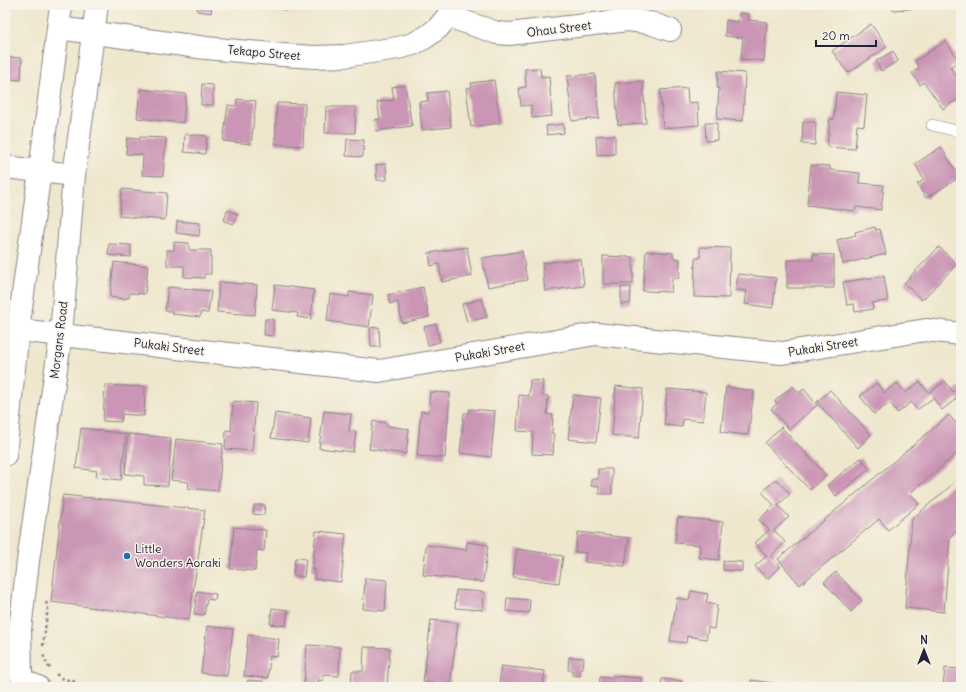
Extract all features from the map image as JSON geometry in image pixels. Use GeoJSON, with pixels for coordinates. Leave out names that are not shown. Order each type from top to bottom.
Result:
{"type":"FeatureCollection","features":[{"type":"Feature","properties":{"kind":"street"},"geometry":{"type":"LineString","coordinates":[[5,455],[18,330],[61,5]]}},
{"type":"Feature","properties":{"kind":"street","name":"Morgans Road"},"geometry":{"type":"LineString","coordinates":[[25,680],[20,630],[27,568],[61,335],[74,175],[98,5]]}},
{"type":"Feature","properties":{"kind":"street","name":"Tekapo Street"},"geometry":{"type":"LineString","coordinates":[[58,28],[206,48],[315,57],[344,56],[398,48],[413,44],[432,33],[450,10]]}},
{"type":"Feature","properties":{"kind":"street","name":"Ohau Street"},"geometry":{"type":"LineString","coordinates":[[450,10],[497,33],[509,34],[628,20],[650,23],[670,30]]}},
{"type":"Feature","properties":{"kind":"street"},"geometry":{"type":"LineString","coordinates":[[5,167],[74,175]]}},
{"type":"Feature","properties":{"kind":"street","name":"Pukaki Street"},"geometry":{"type":"LineString","coordinates":[[18,330],[379,371],[596,334],[782,353],[926,330],[961,334]]}},
{"type":"Feature","properties":{"kind":"lane"},"geometry":{"type":"LineString","coordinates":[[932,125],[961,132]]}},
{"type":"Feature","properties":{"kind":"path"},"geometry":{"type":"LineString","coordinates":[[43,596],[48,607],[43,656],[48,666],[59,677],[76,682],[82,687]]}},
{"type":"Feature","properties":{"kind":"path"},"geometry":{"type":"LineString","coordinates":[[67,687],[68,680]]}},
{"type":"Feature","properties":{"kind":"building"},"geometry":{"type":"Polygon","coordinates":[[[5,5],[11,5],[5,26],[5,5]]]}},
{"type":"Feature","properties":{"kind":"building"},"geometry":{"type":"Polygon","coordinates":[[[198,5],[212,5],[211,13],[197,11],[198,5]]]}},
{"type":"Feature","properties":{"kind":"building"},"geometry":{"type":"Polygon","coordinates":[[[283,5],[307,5],[307,11],[283,10],[283,5]]]}},
{"type":"Feature","properties":{"kind":"building"},"geometry":{"type":"Polygon","coordinates":[[[892,5],[925,5],[925,8],[893,10],[892,5]]]}},
{"type":"Feature","properties":{"kind":"building"},"geometry":{"type":"Polygon","coordinates":[[[739,13],[749,14],[748,20],[767,22],[764,61],[741,59],[743,38],[725,36],[726,20],[738,22],[739,13]]]}},
{"type":"Feature","properties":{"kind":"building"},"geometry":{"type":"Polygon","coordinates":[[[871,24],[887,47],[848,73],[832,51],[871,24]]]}},
{"type":"Feature","properties":{"kind":"building"},"geometry":{"type":"Polygon","coordinates":[[[946,41],[959,61],[950,67],[961,83],[961,97],[943,109],[924,82],[920,85],[912,73],[919,68],[915,61],[946,41]]]}},
{"type":"Feature","properties":{"kind":"building"},"geometry":{"type":"Polygon","coordinates":[[[893,51],[898,61],[881,71],[876,61],[893,51]]]}},
{"type":"Feature","properties":{"kind":"building"},"geometry":{"type":"Polygon","coordinates":[[[5,57],[22,58],[21,80],[5,79],[5,57]]]}},
{"type":"Feature","properties":{"kind":"building"},"geometry":{"type":"Polygon","coordinates":[[[540,68],[541,77],[549,76],[552,116],[532,118],[531,105],[521,106],[519,88],[526,87],[525,69],[540,68]]]}},
{"type":"Feature","properties":{"kind":"building"},"geometry":{"type":"Polygon","coordinates":[[[718,71],[745,73],[743,121],[717,119],[719,88],[717,88],[718,71]]]}},
{"type":"Feature","properties":{"kind":"building"},"geometry":{"type":"Polygon","coordinates":[[[595,74],[599,118],[572,121],[567,76],[595,74]]]}},
{"type":"Feature","properties":{"kind":"building"},"geometry":{"type":"Polygon","coordinates":[[[494,80],[500,123],[471,127],[466,88],[472,87],[471,83],[494,80]]]}},
{"type":"Feature","properties":{"kind":"building"},"geometry":{"type":"Polygon","coordinates":[[[643,81],[646,123],[618,125],[615,83],[643,81]]]}},
{"type":"Feature","properties":{"kind":"building"},"geometry":{"type":"Polygon","coordinates":[[[202,84],[213,85],[213,105],[201,105],[202,84]]]}},
{"type":"Feature","properties":{"kind":"building"},"geometry":{"type":"Polygon","coordinates":[[[405,85],[412,126],[376,131],[374,120],[380,119],[377,102],[394,100],[392,87],[405,85]]]}},
{"type":"Feature","properties":{"kind":"building"},"geometry":{"type":"Polygon","coordinates":[[[687,88],[688,103],[698,102],[699,125],[663,128],[660,90],[687,88]]]}},
{"type":"Feature","properties":{"kind":"building"},"geometry":{"type":"Polygon","coordinates":[[[140,89],[186,94],[183,123],[137,118],[140,89]]]}},
{"type":"Feature","properties":{"kind":"building"},"geometry":{"type":"Polygon","coordinates":[[[447,91],[451,127],[422,130],[419,102],[428,101],[427,93],[447,91]]]}},
{"type":"Feature","properties":{"kind":"building"},"geometry":{"type":"Polygon","coordinates":[[[836,92],[867,95],[864,126],[857,125],[855,149],[827,147],[830,119],[834,119],[836,92]]]}},
{"type":"Feature","properties":{"kind":"building"},"geometry":{"type":"Polygon","coordinates":[[[237,99],[256,101],[251,144],[223,141],[228,105],[236,106],[237,99]]]}},
{"type":"Feature","properties":{"kind":"building"},"geometry":{"type":"Polygon","coordinates":[[[277,103],[305,104],[303,146],[275,144],[277,103]]]}},
{"type":"Feature","properties":{"kind":"building"},"geometry":{"type":"Polygon","coordinates":[[[326,107],[356,107],[355,133],[325,133],[326,107]]]}},
{"type":"Feature","properties":{"kind":"building"},"geometry":{"type":"Polygon","coordinates":[[[803,122],[816,122],[815,145],[802,144],[803,122]]]}},
{"type":"Feature","properties":{"kind":"building"},"geometry":{"type":"Polygon","coordinates":[[[705,123],[717,123],[717,140],[706,141],[705,123]]]}},
{"type":"Feature","properties":{"kind":"building"},"geometry":{"type":"Polygon","coordinates":[[[563,124],[564,133],[547,135],[546,126],[563,124]]]}},
{"type":"Feature","properties":{"kind":"building"},"geometry":{"type":"Polygon","coordinates":[[[185,134],[207,136],[205,154],[184,152],[185,134]]]}},
{"type":"Feature","properties":{"kind":"building"},"geometry":{"type":"Polygon","coordinates":[[[615,135],[615,154],[597,155],[596,136],[615,135]]]}},
{"type":"Feature","properties":{"kind":"building"},"geometry":{"type":"Polygon","coordinates":[[[140,137],[166,138],[163,176],[142,175],[143,155],[126,154],[127,138],[140,139],[140,137]]]}},
{"type":"Feature","properties":{"kind":"building"},"geometry":{"type":"Polygon","coordinates":[[[347,139],[364,140],[363,157],[346,156],[347,139]]]}},
{"type":"Feature","properties":{"kind":"building"},"geometry":{"type":"Polygon","coordinates":[[[941,147],[960,177],[926,198],[917,184],[924,180],[915,164],[941,147]]]}},
{"type":"Feature","properties":{"kind":"building"},"geometry":{"type":"Polygon","coordinates":[[[386,164],[387,180],[377,180],[376,165],[386,164]]]}},
{"type":"Feature","properties":{"kind":"building"},"geometry":{"type":"Polygon","coordinates":[[[811,165],[830,166],[830,170],[860,173],[859,183],[884,185],[881,210],[856,207],[855,211],[807,205],[811,165]]]}},
{"type":"Feature","properties":{"kind":"building"},"geometry":{"type":"Polygon","coordinates":[[[122,189],[167,193],[165,220],[119,216],[122,189]]]}},
{"type":"Feature","properties":{"kind":"building"},"geometry":{"type":"Polygon","coordinates":[[[227,210],[238,214],[234,224],[224,221],[227,210]]]}},
{"type":"Feature","properties":{"kind":"building"},"geometry":{"type":"Polygon","coordinates":[[[177,221],[200,223],[199,236],[176,233],[177,221]]]}},
{"type":"Feature","properties":{"kind":"building"},"geometry":{"type":"Polygon","coordinates":[[[875,227],[876,230],[880,229],[886,254],[843,264],[837,240],[856,235],[855,232],[875,227]]]}},
{"type":"Feature","properties":{"kind":"building"},"geometry":{"type":"Polygon","coordinates":[[[958,241],[961,241],[961,259],[956,258],[958,241]]]}},
{"type":"Feature","properties":{"kind":"building"},"geometry":{"type":"Polygon","coordinates":[[[174,242],[189,243],[189,250],[211,250],[211,274],[204,274],[204,278],[184,277],[184,266],[167,266],[167,250],[174,250],[174,242]]]}},
{"type":"Feature","properties":{"kind":"building"},"geometry":{"type":"Polygon","coordinates":[[[109,244],[131,245],[131,257],[108,255],[109,244]]]}},
{"type":"Feature","properties":{"kind":"building"},"geometry":{"type":"Polygon","coordinates":[[[467,247],[472,276],[442,282],[439,264],[431,266],[429,253],[467,247]]]}},
{"type":"Feature","properties":{"kind":"building"},"geometry":{"type":"Polygon","coordinates":[[[700,247],[730,248],[729,298],[694,297],[695,258],[700,258],[700,247]]]}},
{"type":"Feature","properties":{"kind":"building"},"geometry":{"type":"Polygon","coordinates":[[[939,247],[957,264],[922,300],[904,283],[939,247]]]}},
{"type":"Feature","properties":{"kind":"building"},"geometry":{"type":"Polygon","coordinates":[[[522,251],[527,280],[488,287],[482,258],[522,251]]]}},
{"type":"Feature","properties":{"kind":"building"},"geometry":{"type":"Polygon","coordinates":[[[646,251],[673,253],[673,258],[680,259],[679,278],[672,278],[671,292],[643,291],[646,251]]]}},
{"type":"Feature","properties":{"kind":"building"},"geometry":{"type":"Polygon","coordinates":[[[813,254],[834,255],[834,288],[787,288],[787,260],[813,260],[813,254]]]}},
{"type":"Feature","properties":{"kind":"building"},"geometry":{"type":"Polygon","coordinates":[[[603,256],[633,257],[633,284],[603,284],[603,256]]]}},
{"type":"Feature","properties":{"kind":"building"},"geometry":{"type":"Polygon","coordinates":[[[581,259],[584,286],[545,291],[542,263],[581,259]]]}},
{"type":"Feature","properties":{"kind":"building"},"geometry":{"type":"Polygon","coordinates":[[[114,262],[148,266],[145,294],[130,293],[129,298],[125,299],[110,297],[114,262]]]}},
{"type":"Feature","properties":{"kind":"building"},"geometry":{"type":"Polygon","coordinates":[[[738,274],[776,278],[773,308],[745,304],[747,291],[736,290],[738,274]]]}},
{"type":"Feature","properties":{"kind":"building"},"geometry":{"type":"Polygon","coordinates":[[[884,276],[888,301],[872,303],[873,309],[855,312],[854,304],[847,305],[843,282],[884,276]]]}},
{"type":"Feature","properties":{"kind":"building"},"geometry":{"type":"Polygon","coordinates":[[[219,282],[257,285],[255,315],[217,312],[219,282]]]}},
{"type":"Feature","properties":{"kind":"building"},"geometry":{"type":"Polygon","coordinates":[[[275,285],[314,290],[311,319],[297,317],[298,313],[272,310],[275,285]]]}},
{"type":"Feature","properties":{"kind":"building"},"geometry":{"type":"Polygon","coordinates":[[[168,287],[211,291],[208,313],[201,312],[200,317],[172,314],[172,311],[165,311],[168,287]]]}},
{"type":"Feature","properties":{"kind":"building"},"geometry":{"type":"Polygon","coordinates":[[[423,287],[429,317],[402,323],[398,302],[390,304],[388,295],[423,287]]]}},
{"type":"Feature","properties":{"kind":"building"},"geometry":{"type":"Polygon","coordinates":[[[621,287],[631,287],[630,304],[621,304],[621,287]]]}},
{"type":"Feature","properties":{"kind":"building"},"geometry":{"type":"Polygon","coordinates":[[[349,292],[373,295],[369,327],[327,321],[330,294],[349,297],[349,292]]]}},
{"type":"Feature","properties":{"kind":"building"},"geometry":{"type":"Polygon","coordinates":[[[482,299],[487,317],[467,322],[462,304],[482,299]]]}},
{"type":"Feature","properties":{"kind":"building"},"geometry":{"type":"Polygon","coordinates":[[[265,319],[273,319],[273,336],[264,335],[265,319]]]}},
{"type":"Feature","properties":{"kind":"building"},"geometry":{"type":"Polygon","coordinates":[[[436,324],[440,342],[428,345],[424,327],[436,324]]]}},
{"type":"Feature","properties":{"kind":"building"},"geometry":{"type":"Polygon","coordinates":[[[379,327],[380,347],[371,347],[370,328],[379,327]]]}},
{"type":"Feature","properties":{"kind":"building"},"geometry":{"type":"Polygon","coordinates":[[[530,380],[543,381],[542,396],[548,396],[547,414],[553,415],[553,455],[532,454],[533,432],[517,431],[519,395],[529,396],[530,380]]]}},
{"type":"Feature","properties":{"kind":"building"},"geometry":{"type":"Polygon","coordinates":[[[945,381],[953,392],[961,386],[961,403],[957,398],[942,410],[933,398],[917,410],[911,402],[898,413],[890,403],[874,414],[860,396],[877,383],[884,393],[897,383],[905,393],[920,382],[929,393],[945,381]]]}},
{"type":"Feature","properties":{"kind":"building"},"geometry":{"type":"Polygon","coordinates":[[[105,385],[145,387],[144,416],[122,414],[121,422],[103,421],[105,385]]]}},
{"type":"Feature","properties":{"kind":"building"},"geometry":{"type":"Polygon","coordinates":[[[616,386],[643,389],[639,438],[612,435],[616,386]]]}},
{"type":"Feature","properties":{"kind":"building"},"geometry":{"type":"Polygon","coordinates":[[[793,386],[799,393],[804,389],[817,405],[789,429],[771,409],[777,404],[775,401],[793,386]]]}},
{"type":"Feature","properties":{"kind":"building"},"geometry":{"type":"Polygon","coordinates":[[[726,387],[754,391],[748,435],[721,432],[726,387]]]}},
{"type":"Feature","properties":{"kind":"building"},"geometry":{"type":"Polygon","coordinates":[[[667,389],[706,392],[703,421],[683,419],[682,427],[664,425],[667,389]]]}},
{"type":"Feature","properties":{"kind":"building"},"geometry":{"type":"Polygon","coordinates":[[[830,390],[871,435],[858,448],[817,402],[830,390]]]}},
{"type":"Feature","properties":{"kind":"building"},"geometry":{"type":"Polygon","coordinates":[[[430,392],[450,393],[445,458],[417,456],[421,411],[428,412],[430,392]]]}},
{"type":"Feature","properties":{"kind":"building"},"geometry":{"type":"Polygon","coordinates":[[[573,395],[601,398],[596,442],[568,439],[573,395]]]}},
{"type":"Feature","properties":{"kind":"building"},"geometry":{"type":"Polygon","coordinates":[[[233,401],[256,403],[252,451],[225,449],[226,430],[231,431],[233,401]]]}},
{"type":"Feature","properties":{"kind":"building"},"geometry":{"type":"Polygon","coordinates":[[[469,409],[495,411],[491,457],[460,453],[464,413],[469,413],[469,409]]]}},
{"type":"Feature","properties":{"kind":"building"},"geometry":{"type":"Polygon","coordinates":[[[324,411],[351,414],[349,431],[356,432],[353,452],[319,448],[324,411]]]}},
{"type":"Feature","properties":{"kind":"building"},"geometry":{"type":"Polygon","coordinates":[[[275,413],[311,418],[308,443],[271,438],[275,413]]]}},
{"type":"Feature","properties":{"kind":"building"},"geometry":{"type":"Polygon","coordinates":[[[949,415],[961,429],[961,450],[910,493],[919,504],[888,530],[879,519],[800,585],[778,559],[949,415]]]}},
{"type":"Feature","properties":{"kind":"building"},"geometry":{"type":"Polygon","coordinates":[[[373,421],[387,423],[387,426],[409,429],[406,454],[369,449],[373,421]]]}},
{"type":"Feature","properties":{"kind":"building"},"geometry":{"type":"Polygon","coordinates":[[[781,427],[826,475],[810,490],[765,443],[781,427]]]}},
{"type":"Feature","properties":{"kind":"building"},"geometry":{"type":"Polygon","coordinates":[[[81,428],[126,434],[121,480],[96,477],[97,471],[76,468],[81,428]]]}},
{"type":"Feature","properties":{"kind":"building"},"geometry":{"type":"Polygon","coordinates":[[[128,434],[171,438],[168,486],[144,485],[144,476],[125,474],[128,434]]]}},
{"type":"Feature","properties":{"kind":"building"},"geometry":{"type":"Polygon","coordinates":[[[176,439],[223,444],[218,491],[188,488],[189,482],[171,480],[176,439]]]}},
{"type":"Feature","properties":{"kind":"building"},"geometry":{"type":"Polygon","coordinates":[[[861,458],[869,469],[836,496],[827,485],[861,458]]]}},
{"type":"Feature","properties":{"kind":"building"},"geometry":{"type":"Polygon","coordinates":[[[598,469],[612,469],[612,494],[599,494],[599,486],[591,486],[591,479],[598,479],[598,469]]]}},
{"type":"Feature","properties":{"kind":"building"},"geometry":{"type":"Polygon","coordinates":[[[961,477],[961,527],[950,537],[944,612],[905,608],[912,519],[961,477]]]}},
{"type":"Feature","properties":{"kind":"building"},"geometry":{"type":"Polygon","coordinates":[[[776,479],[790,494],[778,505],[789,517],[774,530],[785,542],[771,556],[780,566],[767,579],[755,566],[767,556],[755,543],[769,530],[759,520],[774,505],[762,492],[776,479]]]}},
{"type":"Feature","properties":{"kind":"building","name":"Little Wonders Aoraki"},"geometry":{"type":"Polygon","coordinates":[[[63,495],[205,510],[189,620],[51,602],[63,495]]]}},
{"type":"Feature","properties":{"kind":"building"},"geometry":{"type":"Polygon","coordinates":[[[254,505],[265,505],[264,515],[253,514],[254,505]]]}},
{"type":"Feature","properties":{"kind":"building"},"geometry":{"type":"Polygon","coordinates":[[[678,517],[723,522],[719,560],[699,558],[700,545],[675,543],[678,517]]]}},
{"type":"Feature","properties":{"kind":"building"},"geometry":{"type":"Polygon","coordinates":[[[234,527],[266,530],[264,551],[257,550],[255,571],[230,569],[234,527]]]}},
{"type":"Feature","properties":{"kind":"building"},"geometry":{"type":"Polygon","coordinates":[[[316,531],[346,534],[341,582],[314,579],[315,570],[312,570],[316,531]]]}},
{"type":"Feature","properties":{"kind":"building"},"geometry":{"type":"Polygon","coordinates":[[[578,532],[629,538],[625,566],[585,562],[586,553],[575,552],[578,532]]]}},
{"type":"Feature","properties":{"kind":"building"},"geometry":{"type":"Polygon","coordinates":[[[467,542],[488,545],[483,582],[423,575],[426,545],[466,550],[467,542]]]}},
{"type":"Feature","properties":{"kind":"building"},"geometry":{"type":"Polygon","coordinates":[[[517,549],[563,556],[559,583],[513,577],[517,549]]]}},
{"type":"Feature","properties":{"kind":"building"},"geometry":{"type":"Polygon","coordinates":[[[295,558],[306,559],[304,577],[293,575],[295,558]]]}},
{"type":"Feature","properties":{"kind":"building"},"geometry":{"type":"Polygon","coordinates":[[[723,561],[742,562],[742,571],[723,570],[723,561]]]}},
{"type":"Feature","properties":{"kind":"building"},"geometry":{"type":"Polygon","coordinates":[[[836,572],[862,601],[851,612],[824,582],[836,572]]]}},
{"type":"Feature","properties":{"kind":"building"},"geometry":{"type":"Polygon","coordinates":[[[365,578],[387,580],[385,611],[363,609],[365,578]]]}},
{"type":"Feature","properties":{"kind":"building"},"geometry":{"type":"Polygon","coordinates":[[[456,590],[484,592],[483,610],[455,608],[456,590]]]}},
{"type":"Feature","properties":{"kind":"building"},"geometry":{"type":"Polygon","coordinates":[[[197,591],[216,594],[215,600],[207,599],[204,615],[194,614],[197,591]]]}},
{"type":"Feature","properties":{"kind":"building"},"geometry":{"type":"Polygon","coordinates":[[[691,591],[708,594],[706,603],[717,605],[714,629],[708,628],[706,639],[687,636],[686,643],[670,641],[677,598],[689,600],[691,591]]]}},
{"type":"Feature","properties":{"kind":"building"},"geometry":{"type":"Polygon","coordinates":[[[507,598],[530,600],[529,613],[506,611],[507,598]]]}},
{"type":"Feature","properties":{"kind":"building"},"geometry":{"type":"Polygon","coordinates":[[[272,608],[288,610],[286,626],[270,624],[272,608]]]}},
{"type":"Feature","properties":{"kind":"building"},"geometry":{"type":"Polygon","coordinates":[[[431,620],[458,623],[450,685],[423,682],[431,620]]]}},
{"type":"Feature","properties":{"kind":"building"},"geometry":{"type":"Polygon","coordinates":[[[207,626],[233,629],[227,676],[201,673],[207,626]]]}},
{"type":"Feature","properties":{"kind":"building"},"geometry":{"type":"Polygon","coordinates":[[[248,635],[279,639],[277,657],[270,656],[268,678],[244,676],[248,635]]]}},
{"type":"Feature","properties":{"kind":"building"},"geometry":{"type":"Polygon","coordinates":[[[307,645],[340,647],[339,676],[323,675],[323,681],[318,680],[318,685],[304,684],[307,645]]]}},
{"type":"Feature","properties":{"kind":"building"},"geometry":{"type":"Polygon","coordinates":[[[364,647],[390,648],[387,687],[351,687],[352,671],[363,671],[364,647]]]}},
{"type":"Feature","properties":{"kind":"building"},"geometry":{"type":"Polygon","coordinates":[[[569,657],[584,658],[583,669],[580,669],[580,676],[572,675],[572,670],[568,670],[569,657]]]}},
{"type":"Feature","properties":{"kind":"building"},"geometry":{"type":"Polygon","coordinates":[[[501,666],[545,671],[543,687],[499,687],[501,666]]]}},
{"type":"Feature","properties":{"kind":"building"},"geometry":{"type":"Polygon","coordinates":[[[945,668],[961,669],[961,687],[943,687],[945,668]]]}},
{"type":"Feature","properties":{"kind":"building"},"geometry":{"type":"Polygon","coordinates":[[[613,676],[642,678],[642,687],[599,687],[600,677],[613,678],[613,676]]]}},
{"type":"Feature","properties":{"kind":"building"},"geometry":{"type":"Polygon","coordinates":[[[662,679],[682,681],[682,686],[685,687],[661,687],[662,679]]]}},
{"type":"Feature","properties":{"kind":"building"},"geometry":{"type":"Polygon","coordinates":[[[248,680],[263,681],[262,687],[247,687],[248,680]]]}},
{"type":"Feature","properties":{"kind":"building"},"geometry":{"type":"Polygon","coordinates":[[[751,680],[779,684],[778,687],[751,687],[751,680]]]}},
{"type":"Feature","properties":{"kind":"place","name":"Little Wonders Aoraki"},"geometry":{"type":"Point","coordinates":[127,556]}}]}
